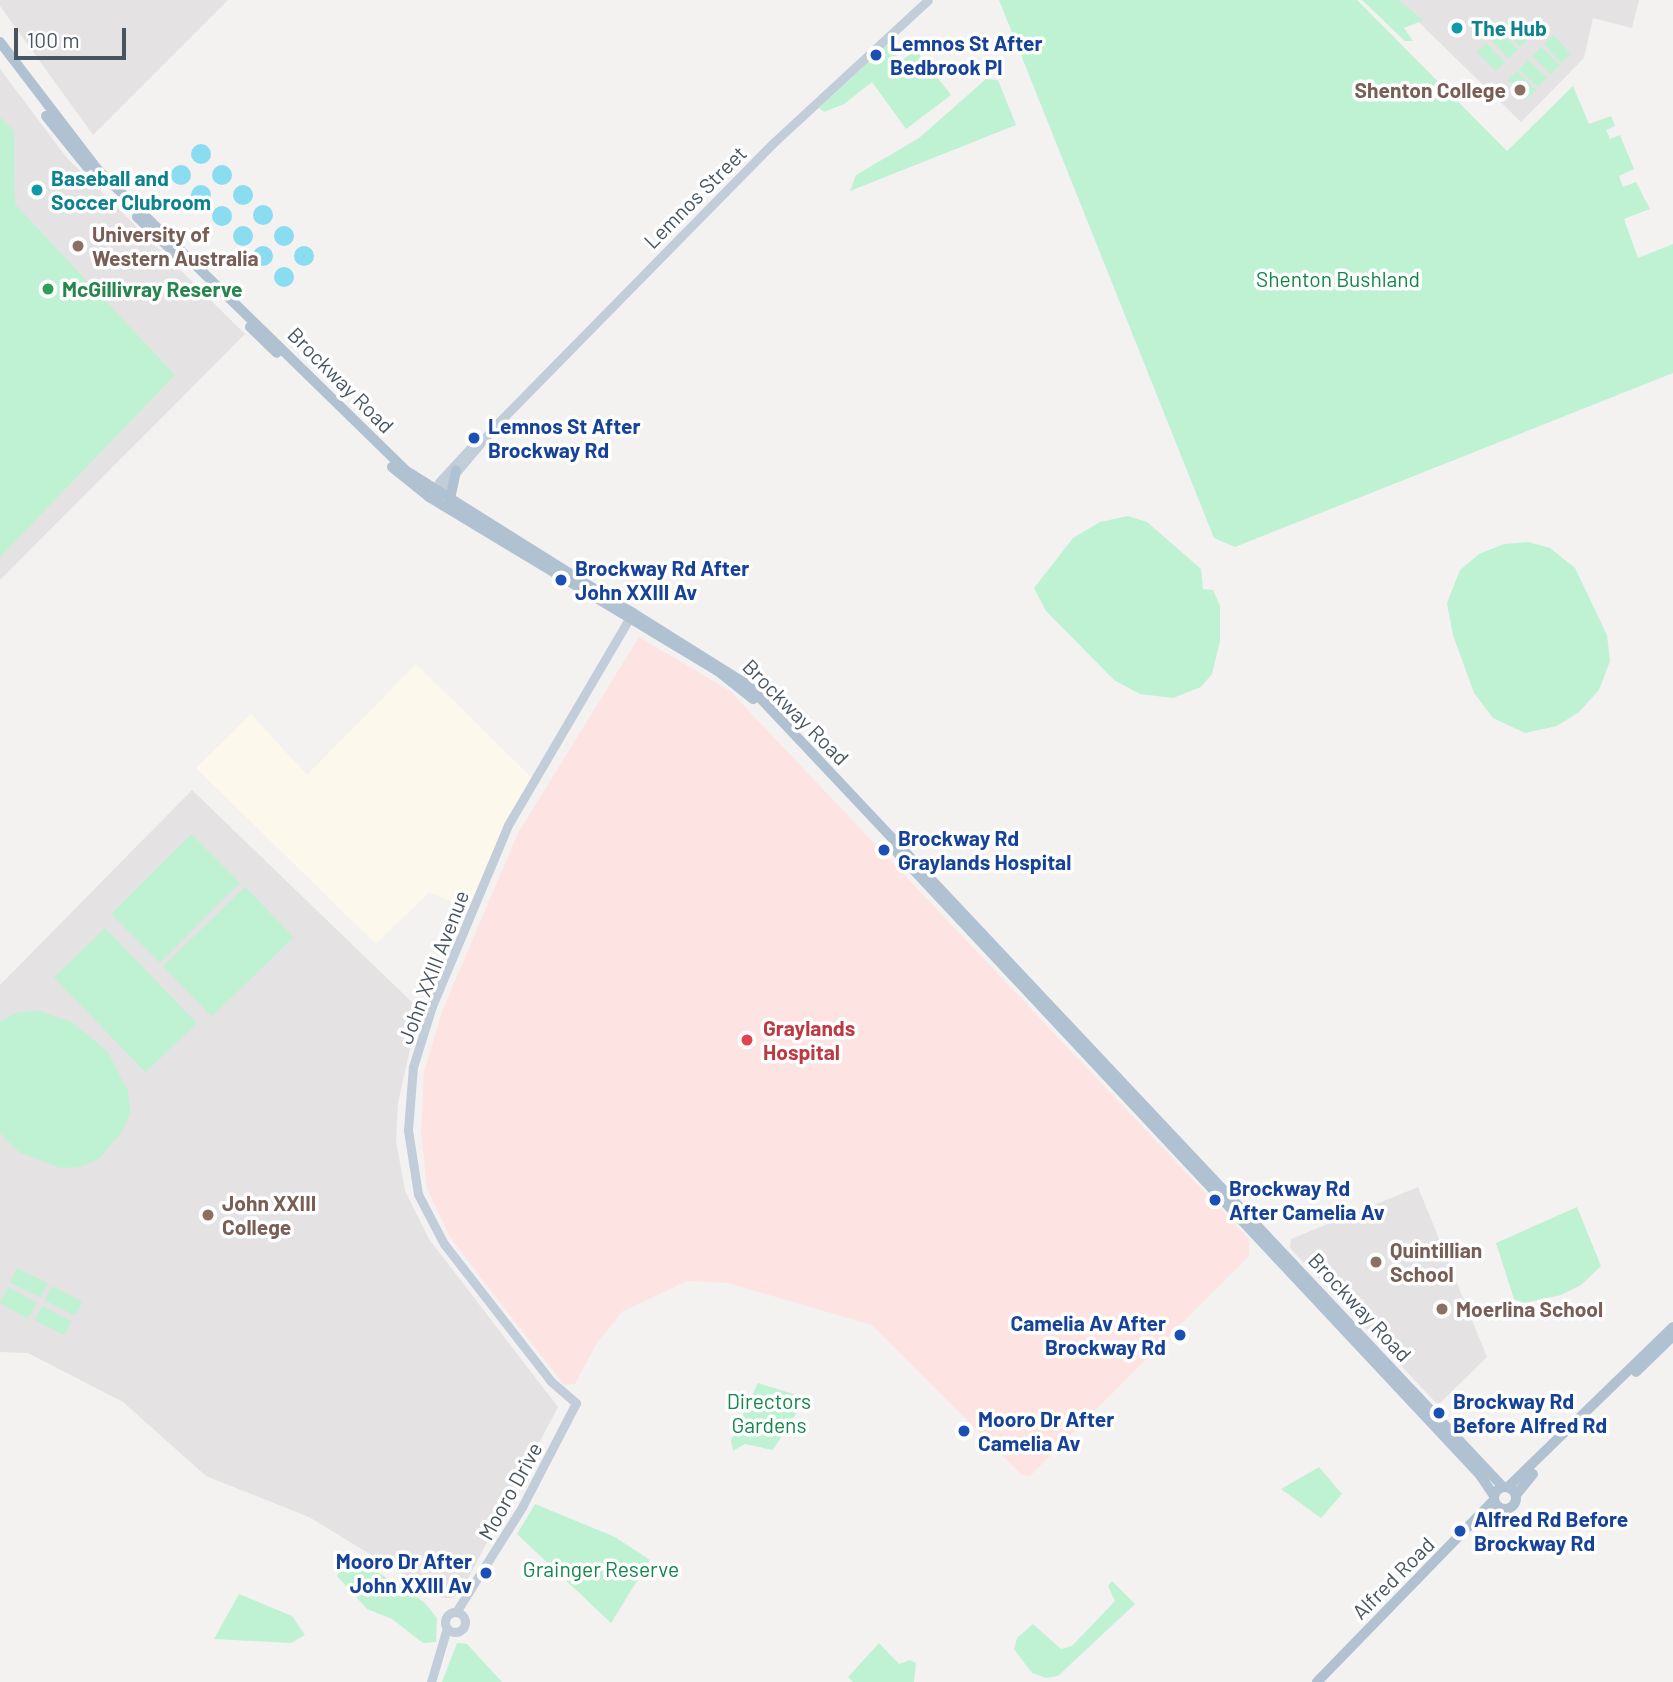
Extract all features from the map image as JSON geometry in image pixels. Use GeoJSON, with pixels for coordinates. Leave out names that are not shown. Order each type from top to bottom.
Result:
{"type":"FeatureCollection","features":[{"type":"Feature","properties":{"kind":"main road","name":"Brockway Road"},"geometry":{"type":"LineString","coordinates":[[0,42],[97,169],[405,470],[434,495],[450,499],[632,614],[718,671],[752,698],[1480,1475],[1494,1498]]}},
{"type":"Feature","properties":{"kind":"main road","name":"Brockway Road"},"geometry":{"type":"LineString","coordinates":[[0,53],[75,155],[399,473],[748,685],[1509,1490]]}},
{"type":"Feature","properties":{"kind":"main road"},"geometry":{"type":"LineString","coordinates":[[450,499],[456,471]]}},
{"type":"Feature","properties":{"kind":"main road","name":"Alfred Road"},"geometry":{"type":"LineString","coordinates":[[1509,1490],[1673,1327]]}},
{"type":"Feature","properties":{"kind":"main road","name":"Alfred Road"},"geometry":{"type":"LineString","coordinates":[[1317,1682],[1494,1498],[1509,1490],[1673,1336]]}},
{"type":"Feature","properties":{"kind":"main road","name":"Alfred Road"},"geometry":{"type":"LineString","coordinates":[[1325,1682],[1501,1509],[1514,1505],[1509,1490]]}},
{"type":"Feature","properties":{"kind":"main road"},"geometry":{"type":"LineString","coordinates":[[1494,1498],[1501,1509]]}},
{"type":"Feature","properties":{"kind":"street","name":"Lemnos Street"},"geometry":{"type":"LineString","coordinates":[[434,495],[494,427],[772,144],[928,0]]}},
{"type":"Feature","properties":{"kind":"street","name":"Lemnos Street"},"geometry":{"type":"LineString","coordinates":[[434,495],[494,427]]}},
{"type":"Feature","properties":{"kind":"street","name":"John XXIII Avenue"},"geometry":{"type":"LineString","coordinates":[[576,1403],[550,1380],[444,1244],[418,1194],[409,1106],[414,1067],[432,1006],[508,825],[632,614]]}},
{"type":"Feature","properties":{"kind":"street","name":"Mooro Drive"},"geometry":{"type":"LineString","coordinates":[[431,1682],[451,1630],[446,1618],[456,1612],[470,1594],[522,1507],[576,1403]]}},
{"type":"Feature","properties":{"kind":"street","name":"Mooro Drive"},"geometry":{"type":"LineString","coordinates":[[451,1630],[463,1629],[470,1594]]}},
{"type":"Feature","properties":{"kind":"street"},"geometry":{"type":"LineString","coordinates":[[456,1612],[465,1619]]}},
{"type":"Feature","properties":{"kind":"shaded area"},"geometry":{"type":"Polygon","coordinates":[[[0,0],[228,0],[93,135],[0,6],[0,0]]]}},
{"type":"Feature","properties":{"kind":"shaded area","name":"Shenton College"},"geometry":{"type":"Polygon","coordinates":[[[1396,0],[1639,0],[1632,28],[1593,18],[1584,58],[1521,122],[1396,0]]]}},
{"type":"Feature","properties":{"kind":"shaded area","name":"University of Western Australia"},"geometry":{"type":"Polygon","coordinates":[[[0,69],[67,158],[245,334],[0,580],[0,69]]]}},
{"type":"Feature","properties":{"kind":"shaded area","name":"Graylands Hospital"},"geometry":{"type":"Polygon","coordinates":[[[639,637],[730,691],[1249,1239],[1249,1256],[1030,1476],[1022,1475],[872,1325],[728,1283],[687,1281],[623,1311],[597,1343],[575,1384],[564,1385],[451,1239],[427,1189],[421,1132],[424,1071],[443,1009],[518,833],[639,637]]]}},
{"type":"Feature","properties":{"kind":"shaded area"},"geometry":{"type":"Polygon","coordinates":[[[416,664],[532,778],[505,824],[468,909],[429,892],[376,944],[196,768],[251,714],[307,775],[416,664]]]}},
{"type":"Feature","properties":{"kind":"shaded area","name":"John XXIII College"},"geometry":{"type":"Polygon","coordinates":[[[192,790],[419,1009],[398,1103],[396,1141],[405,1191],[429,1239],[558,1407],[461,1592],[452,1598],[442,1598],[309,1517],[206,1476],[123,1402],[28,1353],[0,1352],[0,985],[192,790]]]}},
{"type":"Feature","properties":{"kind":"shaded area","name":"Quintillian School"},"geometry":{"type":"Polygon","coordinates":[[[1418,1187],[1487,1357],[1438,1405],[1290,1248],[1291,1239],[1418,1187]]]}},
{"type":"Feature","properties":{"kind":"green space","name":"Shenton Bushland"},"geometry":{"type":"Polygon","coordinates":[[[999,0],[1357,0],[1507,151],[1573,86],[1589,124],[1611,116],[1615,126],[1606,130],[1610,139],[1620,135],[1634,169],[1619,176],[1623,187],[1636,182],[1650,209],[1624,219],[1638,258],[1673,244],[1673,373],[1235,547],[1214,538],[999,0]]]}},
{"type":"Feature","properties":{"kind":"green space"},"geometry":{"type":"Polygon","coordinates":[[[1362,0],[1398,0],[1424,20],[1404,28],[1413,41],[1405,41],[1362,0]]]}},
{"type":"Feature","properties":{"kind":"green space"},"geometry":{"type":"Polygon","coordinates":[[[1511,18],[1530,37],[1520,47],[1501,28],[1511,18]]]}},
{"type":"Feature","properties":{"kind":"green space"},"geometry":{"type":"Polygon","coordinates":[[[1499,30],[1518,49],[1509,58],[1490,39],[1499,30]]]}},
{"type":"Feature","properties":{"kind":"green space"},"geometry":{"type":"Polygon","coordinates":[[[1553,35],[1571,54],[1561,63],[1543,44],[1553,35]]]}},
{"type":"Feature","properties":{"kind":"green space"},"geometry":{"type":"Polygon","coordinates":[[[1486,43],[1505,62],[1496,71],[1477,52],[1486,43]]]}},
{"type":"Feature","properties":{"kind":"green space"},"geometry":{"type":"Polygon","coordinates":[[[887,45],[901,61],[916,50],[951,95],[906,129],[872,82],[844,104],[824,112],[819,108],[887,45]]]}},
{"type":"Feature","properties":{"kind":"green space"},"geometry":{"type":"Polygon","coordinates":[[[1541,47],[1560,65],[1551,74],[1532,57],[1541,47]]]}},
{"type":"Feature","properties":{"kind":"green space"},"geometry":{"type":"Polygon","coordinates":[[[1528,60],[1547,78],[1538,87],[1519,70],[1528,60]]]}},
{"type":"Feature","properties":{"kind":"green space"},"geometry":{"type":"Polygon","coordinates":[[[1517,71],[1536,90],[1527,99],[1508,80],[1517,71]]]}},
{"type":"Feature","properties":{"kind":"green space"},"geometry":{"type":"Polygon","coordinates":[[[986,79],[998,80],[1016,125],[850,191],[856,175],[919,138],[986,79]]]}},
{"type":"Feature","properties":{"kind":"green space","name":"McGillivray Reserve"},"geometry":{"type":"Polygon","coordinates":[[[0,117],[14,131],[15,204],[175,375],[0,557],[0,117]]]}},
{"type":"Feature","properties":{"kind":"green space"},"geometry":{"type":"Polygon","coordinates":[[[1128,516],[1147,522],[1201,569],[1203,589],[1213,590],[1220,606],[1220,641],[1212,674],[1201,687],[1173,698],[1140,694],[1114,680],[1046,611],[1034,588],[1073,538],[1100,522],[1128,516]]]}},
{"type":"Feature","properties":{"kind":"green space"},"geometry":{"type":"Polygon","coordinates":[[[1528,542],[1550,548],[1575,568],[1607,635],[1610,661],[1599,690],[1579,712],[1557,726],[1525,733],[1493,718],[1474,693],[1453,635],[1447,603],[1460,570],[1479,554],[1504,544],[1528,542]]]}},
{"type":"Feature","properties":{"kind":"green space"},"geometry":{"type":"Polygon","coordinates":[[[191,834],[240,883],[160,963],[111,914],[191,834]]]}},
{"type":"Feature","properties":{"kind":"green space"},"geometry":{"type":"Polygon","coordinates":[[[245,887],[294,937],[212,1017],[163,966],[245,887]]]}},
{"type":"Feature","properties":{"kind":"green space"},"geometry":{"type":"Polygon","coordinates":[[[105,928],[197,1023],[146,1072],[54,977],[105,928]]]}},
{"type":"Feature","properties":{"kind":"green space"},"geometry":{"type":"Polygon","coordinates":[[[39,1011],[72,1022],[107,1051],[128,1091],[130,1113],[122,1132],[99,1159],[80,1167],[60,1168],[19,1152],[0,1133],[0,1021],[19,1012],[39,1011]]]}},
{"type":"Feature","properties":{"kind":"green space"},"geometry":{"type":"Polygon","coordinates":[[[1577,1207],[1601,1266],[1581,1285],[1561,1295],[1524,1303],[1514,1299],[1496,1243],[1577,1207]]]}},
{"type":"Feature","properties":{"kind":"green space"},"geometry":{"type":"Polygon","coordinates":[[[17,1268],[48,1283],[41,1297],[10,1282],[17,1268]]]}},
{"type":"Feature","properties":{"kind":"green space"},"geometry":{"type":"Polygon","coordinates":[[[52,1286],[82,1301],[75,1316],[45,1300],[52,1286]]]}},
{"type":"Feature","properties":{"kind":"green space"},"geometry":{"type":"Polygon","coordinates":[[[8,1287],[37,1303],[28,1319],[0,1303],[8,1287]]]}},
{"type":"Feature","properties":{"kind":"green space"},"geometry":{"type":"Polygon","coordinates":[[[42,1306],[71,1321],[64,1335],[35,1320],[42,1306]]]}},
{"type":"Feature","properties":{"kind":"green space","name":"Directors Gardens"},"geometry":{"type":"Polygon","coordinates":[[[758,1383],[806,1398],[773,1450],[745,1444],[733,1451],[731,1440],[758,1383]]]}},
{"type":"Feature","properties":{"kind":"green space"},"geometry":{"type":"Polygon","coordinates":[[[1319,1467],[1342,1494],[1321,1518],[1281,1489],[1319,1467]]]}},
{"type":"Feature","properties":{"kind":"green space","name":"Grainger Reserve"},"geometry":{"type":"Polygon","coordinates":[[[535,1504],[615,1537],[650,1560],[611,1623],[517,1534],[535,1504]]]}},
{"type":"Feature","properties":{"kind":"green space"},"geometry":{"type":"Polygon","coordinates":[[[348,1553],[424,1602],[437,1618],[436,1642],[423,1643],[392,1619],[367,1609],[337,1576],[348,1553]]]}},
{"type":"Feature","properties":{"kind":"green space"},"geometry":{"type":"Polygon","coordinates":[[[1112,1581],[1135,1604],[1058,1676],[1046,1678],[1032,1673],[1014,1649],[1017,1638],[1033,1624],[1061,1649],[1072,1646],[1115,1601],[1108,1586],[1112,1581]]]}},
{"type":"Feature","properties":{"kind":"green space"},"geometry":{"type":"Polygon","coordinates":[[[239,1594],[292,1616],[305,1635],[291,1643],[214,1639],[239,1594]]]}},
{"type":"Feature","properties":{"kind":"green space"},"geometry":{"type":"Polygon","coordinates":[[[457,1643],[467,1644],[502,1682],[442,1682],[457,1643]]]}},
{"type":"Feature","properties":{"kind":"green space"},"geometry":{"type":"Polygon","coordinates":[[[879,1643],[899,1664],[910,1660],[916,1663],[914,1682],[853,1682],[848,1677],[879,1643]]]}},
{"type":"Feature","properties":{"kind":"water"},"geometry":{"type":"Polygon","coordinates":[[[201,144],[208,147],[211,154],[208,161],[201,164],[194,161],[191,154],[194,147],[201,144]]]}},
{"type":"Feature","properties":{"kind":"water"},"geometry":{"type":"Polygon","coordinates":[[[181,165],[188,168],[191,175],[188,182],[181,185],[174,182],[171,175],[174,168],[181,165]]]}},
{"type":"Feature","properties":{"kind":"water"},"geometry":{"type":"Polygon","coordinates":[[[222,165],[229,168],[232,175],[229,182],[222,185],[215,182],[212,175],[215,168],[222,165]]]}},
{"type":"Feature","properties":{"kind":"water"},"geometry":{"type":"Polygon","coordinates":[[[201,185],[208,188],[211,195],[208,202],[201,205],[194,202],[191,195],[194,188],[201,185]]]}},
{"type":"Feature","properties":{"kind":"water"},"geometry":{"type":"Polygon","coordinates":[[[243,185],[250,188],[253,195],[250,202],[243,205],[236,202],[233,195],[236,188],[243,185]]]}},
{"type":"Feature","properties":{"kind":"water"},"geometry":{"type":"Polygon","coordinates":[[[263,205],[270,208],[273,215],[270,222],[263,225],[256,222],[253,215],[256,208],[263,205]]]}},
{"type":"Feature","properties":{"kind":"water"},"geometry":{"type":"Polygon","coordinates":[[[222,206],[229,209],[232,216],[229,223],[222,226],[215,223],[212,216],[215,209],[222,206]]]}},
{"type":"Feature","properties":{"kind":"water"},"geometry":{"type":"Polygon","coordinates":[[[243,226],[250,229],[253,236],[250,243],[243,246],[236,243],[233,236],[236,229],[243,226]]]}},
{"type":"Feature","properties":{"kind":"water"},"geometry":{"type":"Polygon","coordinates":[[[284,226],[291,229],[294,236],[291,243],[284,246],[277,243],[274,236],[277,229],[284,226]]]}},
{"type":"Feature","properties":{"kind":"water"},"geometry":{"type":"Polygon","coordinates":[[[263,246],[270,249],[273,256],[270,263],[263,266],[256,263],[253,256],[256,249],[263,246]]]}},
{"type":"Feature","properties":{"kind":"water"},"geometry":{"type":"Polygon","coordinates":[[[304,246],[311,249],[314,256],[311,263],[304,266],[297,263],[294,256],[297,249],[304,246]]]}},
{"type":"Feature","properties":{"kind":"water"},"geometry":{"type":"Polygon","coordinates":[[[284,267],[291,270],[294,277],[291,284],[284,287],[277,284],[274,277],[277,270],[284,267]]]}},
{"type":"Feature","properties":{"kind":"place","name":"The Hub"},"geometry":{"type":"Point","coordinates":[1457,28]}},
{"type":"Feature","properties":{"kind":"place","name":"Lemnos St After Bedbrook Pl"},"geometry":{"type":"Point","coordinates":[876,55]}},
{"type":"Feature","properties":{"kind":"place","name":"Shenton College"},"geometry":{"type":"Point","coordinates":[1520,90]}},
{"type":"Feature","properties":{"kind":"place","name":"Baseball and Soccer Clubroom"},"geometry":{"type":"Point","coordinates":[37,190]}},
{"type":"Feature","properties":{"kind":"place","name":"University of Western Australia"},"geometry":{"type":"Point","coordinates":[78,246]}},
{"type":"Feature","properties":{"kind":"place","name":"McGillivray Reserve"},"geometry":{"type":"Point","coordinates":[48,289]}},
{"type":"Feature","properties":{"kind":"place","name":"Lemnos St After Brockway Rd"},"geometry":{"type":"Point","coordinates":[474,438]}},
{"type":"Feature","properties":{"kind":"place","name":"Brockway Rd After John XXIII Av"},"geometry":{"type":"Point","coordinates":[561,580]}},
{"type":"Feature","properties":{"kind":"place","name":"Brockway Rd Graylands Hospital"},"geometry":{"type":"Point","coordinates":[884,850]}},
{"type":"Feature","properties":{"kind":"place","name":"Graylands Hospital"},"geometry":{"type":"Point","coordinates":[747,1040]}},
{"type":"Feature","properties":{"kind":"place","name":"Brockway Rd After Camelia Av"},"geometry":{"type":"Point","coordinates":[1215,1200]}},
{"type":"Feature","properties":{"kind":"place","name":"John XXIII College"},"geometry":{"type":"Point","coordinates":[208,1215]}},
{"type":"Feature","properties":{"kind":"place","name":"Quintillian School"},"geometry":{"type":"Point","coordinates":[1376,1262]}},
{"type":"Feature","properties":{"kind":"place","name":"Moerlina School"},"geometry":{"type":"Point","coordinates":[1442,1309]}},
{"type":"Feature","properties":{"kind":"place","name":"Camelia Av After Brockway Rd"},"geometry":{"type":"Point","coordinates":[1180,1335]}},
{"type":"Feature","properties":{"kind":"place","name":"Brockway Rd Before Alfred Rd"},"geometry":{"type":"Point","coordinates":[1439,1413]}},
{"type":"Feature","properties":{"kind":"place","name":"Mooro Dr After Camelia Av"},"geometry":{"type":"Point","coordinates":[964,1431]}},
{"type":"Feature","properties":{"kind":"place","name":"Alfred Rd Before Brockway Rd"},"geometry":{"type":"Point","coordinates":[1460,1531]}},
{"type":"Feature","properties":{"kind":"place","name":"Mooro Dr After John XXIII Av"},"geometry":{"type":"Point","coordinates":[486,1573]}}]}
